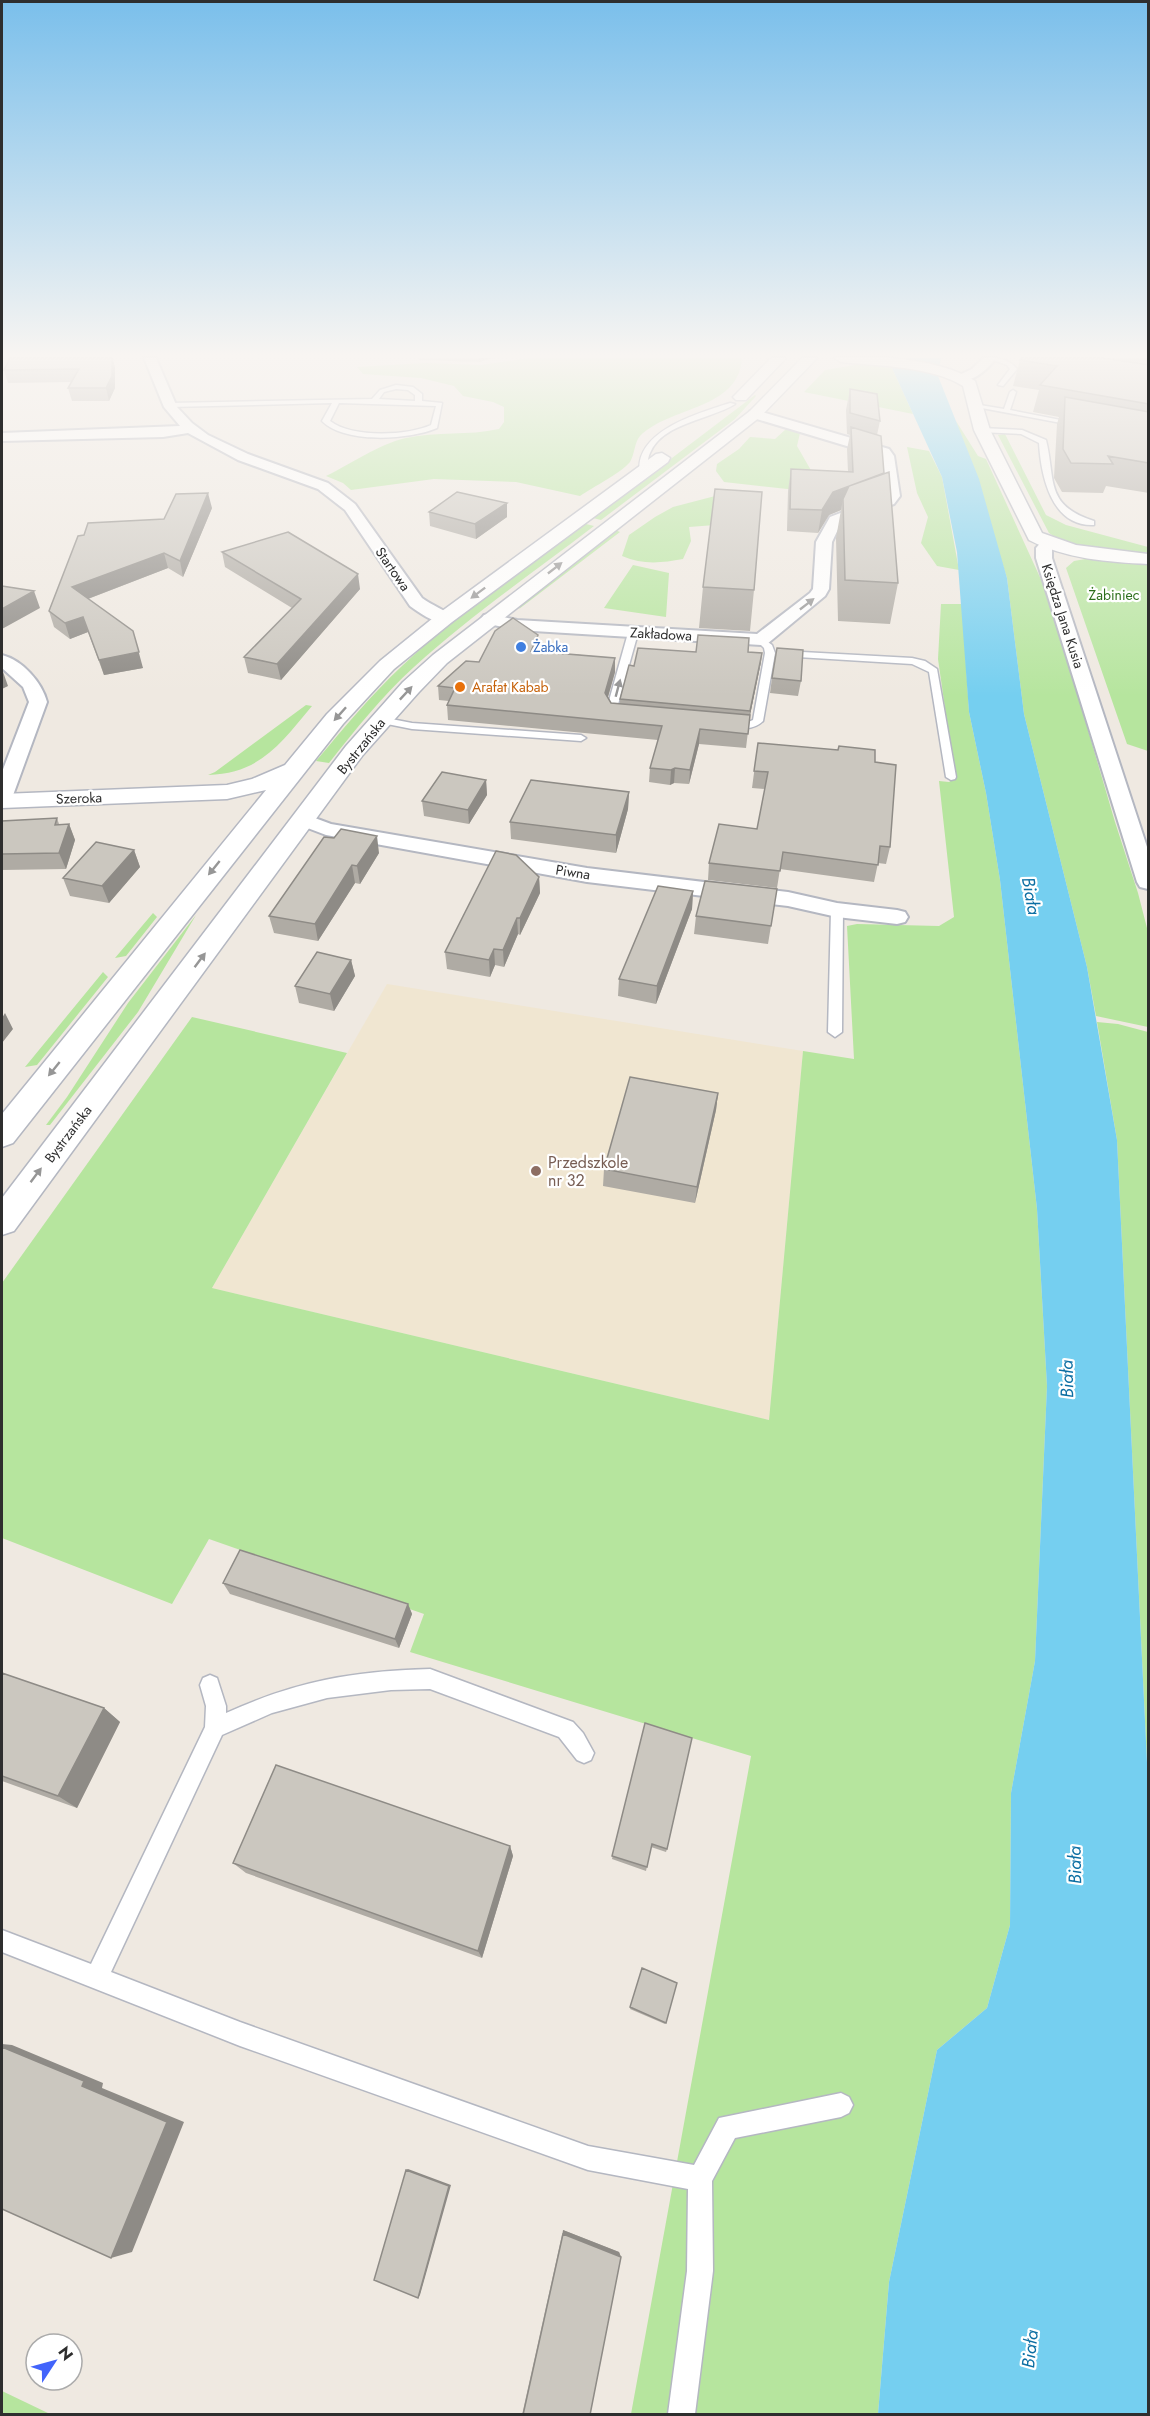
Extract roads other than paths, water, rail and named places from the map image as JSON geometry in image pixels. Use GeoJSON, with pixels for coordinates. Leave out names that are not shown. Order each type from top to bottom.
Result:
{"type":"FeatureCollection","features":[{"type":"Feature","properties":{"kind":"main road","name":"Bystrzańska"},"geometry":{"type":"LineString","coordinates":[[2,1222],[354,751],[381,720],[440,660],[682,471]]}},
{"type":"Feature","properties":{"kind":"main road","name":"Księdza Jana Kusia"},"geometry":{"type":"LineString","coordinates":[[1002,471],[1032,532],[1049,543]]}},
{"type":"Feature","properties":{"kind":"main road"},"geometry":{"type":"LineString","coordinates":[[2,1135],[251,822],[364,687],[387,665],[445,618],[643,472]]}},
{"type":"Feature","properties":{"kind":"main road"},"geometry":{"type":"LineString","coordinates":[[1049,543],[1074,550],[1149,559]]}},
{"type":"Feature","properties":{"kind":"main road","name":"Szeroka"},"geometry":{"type":"LineString","coordinates":[[2,799],[156,797],[227,792],[260,784],[295,769]]}},
{"type":"Feature","properties":{"kind":"main road","name":"Szeroka"},"geometry":{"type":"LineString","coordinates":[[227,792],[269,800],[304,820]]}},
{"type":"Feature","properties":{"kind":"main road","name":"Szeroka"},"geometry":{"type":"LineString","coordinates":[[156,797],[251,822]]}},
{"type":"Feature","properties":{"kind":"main road","name":"Piwna"},"geometry":{"type":"LineString","coordinates":[[251,822],[304,820]]}},
{"type":"Feature","properties":{"kind":"street","name":"Startowa"},"geometry":{"type":"LineString","coordinates":[[282,471],[323,486],[337,495],[350,507],[416,602],[428,611],[445,618]]}},
{"type":"Feature","properties":{"kind":"street"},"geometry":{"type":"LineString","coordinates":[[766,646],[817,596],[821,589],[824,542],[835,520],[889,501],[893,496],[889,471]]}},
{"type":"Feature","properties":{"kind":"street","name":"Księdza Jana Kusia"},"geometry":{"type":"LineString","coordinates":[[1049,543],[1044,548],[1044,558],[1149,882]]}},
{"type":"Feature","properties":{"kind":"street","name":"Zakładowa"},"geometry":{"type":"LineString","coordinates":[[490,619],[517,626],[633,633],[766,646]]}},
{"type":"Feature","properties":{"kind":"street"},"geometry":{"type":"LineString","coordinates":[[2,660],[31,685],[37,693],[38,702],[2,799]]}},
{"type":"Feature","properties":{"kind":"street","name":"Piwna"},"geometry":{"type":"LineString","coordinates":[[304,820],[326,829],[552,869],[788,899],[837,910],[897,917]]}},
{"type":"Feature","properties":{"kind":"lane"},"geometry":{"type":"LineString","coordinates":[[1045,471],[1049,485],[1063,512],[1091,523]]}},
{"type":"Feature","properties":{"kind":"lane"},"geometry":{"type":"LineString","coordinates":[[633,633],[612,708],[615,713],[634,716]]}},
{"type":"Feature","properties":{"kind":"lane"},"geometry":{"type":"LineString","coordinates":[[713,723],[747,725],[758,721],[766,667],[766,646],[912,662],[929,666],[934,671],[951,777]]}},
{"type":"Feature","properties":{"kind":"lane"},"geometry":{"type":"LineString","coordinates":[[381,720],[412,726],[581,738]]}},
{"type":"Feature","properties":{"kind":"lane"},"geometry":{"type":"LineString","coordinates":[[835,1032],[837,910]]}},
{"type":"Feature","properties":{"kind":"lane"},"geometry":{"type":"LineString","coordinates":[[215,1728],[271,1702],[327,1688],[391,1680],[430,1679],[566,1729],[584,1753]]}},
{"type":"Feature","properties":{"kind":"lane"},"geometry":{"type":"LineString","coordinates":[[96,1978],[215,1728],[216,1706],[210,1685]]}},
{"type":"Feature","properties":{"kind":"lane"},"geometry":{"type":"LineString","coordinates":[[2,1941],[240,2034],[588,2158],[700,2180]]}},
{"type":"Feature","properties":{"kind":"lane"},"geometry":{"type":"LineString","coordinates":[[682,2415],[700,2271],[700,2180],[728,2127],[841,2105]]}},
{"type":"Feature","properties":{"kind":"water","name":"Biała"},"geometry":{"type":"Polygon","coordinates":[[[939,471],[976,471],[1007,578],[1024,714],[1087,967],[1117,1140],[1148,1783],[1148,2414],[878,2414],[889,2282],[937,2050],[987,2008],[1010,1925],[1011,1793],[1035,1661],[1047,1386],[1037,1209],[1000,880],[986,793],[969,712],[957,552],[939,471]]]}},
{"type":"Feature","properties":{"kind":"place","name":"Żabka"},"geometry":{"type":"Point","coordinates":[521,647]}},
{"type":"Feature","properties":{"kind":"place","name":"Arafat Kabab"},"geometry":{"type":"Point","coordinates":[460,687]}},
{"type":"Feature","properties":{"kind":"place","name":"Przedszkole nr 32"},"geometry":{"type":"Point","coordinates":[536,1171]}},
{"type":"Feature","properties":{"kind":"park label","name":"Żabiniec"},"geometry":{"type":"Point","coordinates":[1114,595]}}]}
